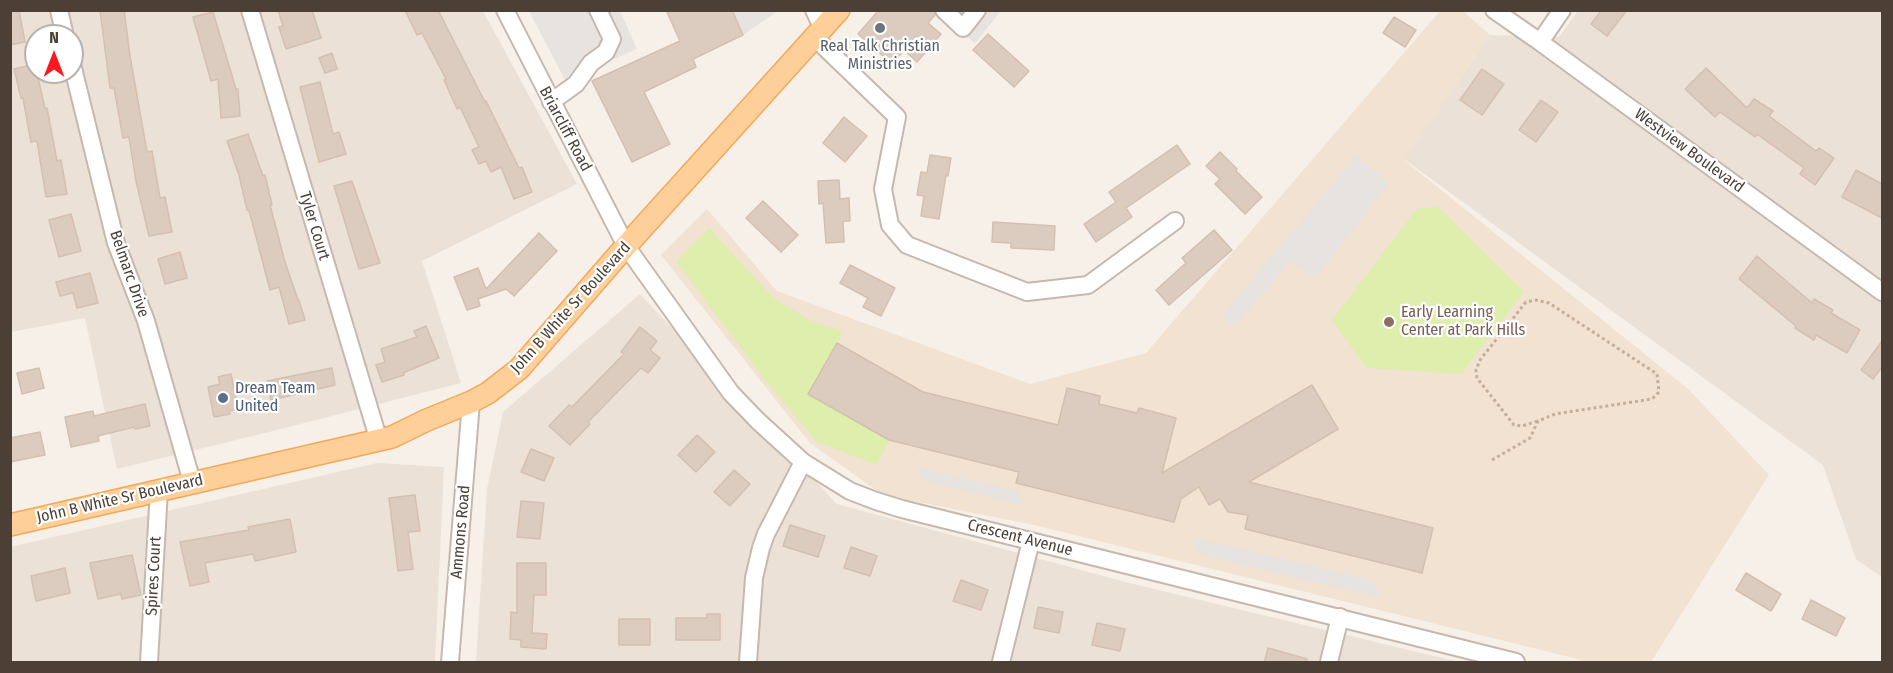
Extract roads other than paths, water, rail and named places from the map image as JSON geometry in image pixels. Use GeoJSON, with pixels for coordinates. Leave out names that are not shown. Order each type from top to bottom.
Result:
{"type":"FeatureCollection","features":[{"type":"Feature","properties":{"kind":"main road","name":"John B White Sr Boulevard"},"geometry":{"type":"LineString","coordinates":[[10,525],[379,441],[393,437],[488,393],[519,369],[817,26],[839,10]]}},
{"type":"Feature","properties":{"kind":"street","name":"Tyler Court"},"geometry":{"type":"LineString","coordinates":[[250,10],[379,441]]}},
{"type":"Feature","properties":{"kind":"street","name":"Briarcliff Road"},"geometry":{"type":"LineString","coordinates":[[505,10],[626,246]]}},
{"type":"Feature","properties":{"kind":"street"},"geometry":{"type":"LineString","coordinates":[[551,102],[576,84],[591,63],[606,52],[612,39],[598,10]]}},
{"type":"Feature","properties":{"kind":"street"},"geometry":{"type":"LineString","coordinates":[[944,10],[963,28],[977,10]]}},
{"type":"Feature","properties":{"kind":"street","name":"Westview Boulevard"},"geometry":{"type":"LineString","coordinates":[[1494,10],[1882,292]]}},
{"type":"Feature","properties":{"kind":"street"},"geometry":{"type":"LineString","coordinates":[[1540,42],[1562,10]]}},
{"type":"Feature","properties":{"kind":"street"},"geometry":{"type":"LineString","coordinates":[[817,26],[897,117],[882,189],[890,225],[907,246],[1026,292],[1088,285],[1175,220]]}},
{"type":"Feature","properties":{"kind":"street","name":"Belmarc Drive"},"geometry":{"type":"LineString","coordinates":[[77,84],[116,243],[146,321],[192,482]]}},
{"type":"Feature","properties":{"kind":"street","name":"Crescent Avenue"},"geometry":{"type":"LineString","coordinates":[[626,246],[732,393],[758,421],[803,462],[842,486],[876,501],[1516,663]]}},
{"type":"Feature","properties":{"kind":"street","name":"Ammons Road"},"geometry":{"type":"LineString","coordinates":[[450,663],[471,402]]}},
{"type":"Feature","properties":{"kind":"street"},"geometry":{"type":"LineString","coordinates":[[748,663],[754,578],[761,548],[803,462]]}},
{"type":"Feature","properties":{"kind":"street","name":"Spires Court"},"geometry":{"type":"LineString","coordinates":[[149,663],[159,490]]}},
{"type":"Feature","properties":{"kind":"street"},"geometry":{"type":"LineString","coordinates":[[1001,663],[1031,541]]}},
{"type":"Feature","properties":{"kind":"street"},"geometry":{"type":"LineString","coordinates":[[1329,663],[1340,617]]}},
{"type":"Feature","properties":{"kind":"place","name":"Real Talk Christian Ministries"},"geometry":{"type":"Point","coordinates":[880,28]}},
{"type":"Feature","properties":{"kind":"place","name":"Early Learning Center at Park Hills"},"geometry":{"type":"Point","coordinates":[1389,322]}},
{"type":"Feature","properties":{"kind":"place","name":"Dream Team United"},"geometry":{"type":"Point","coordinates":[223,398]}}]}
